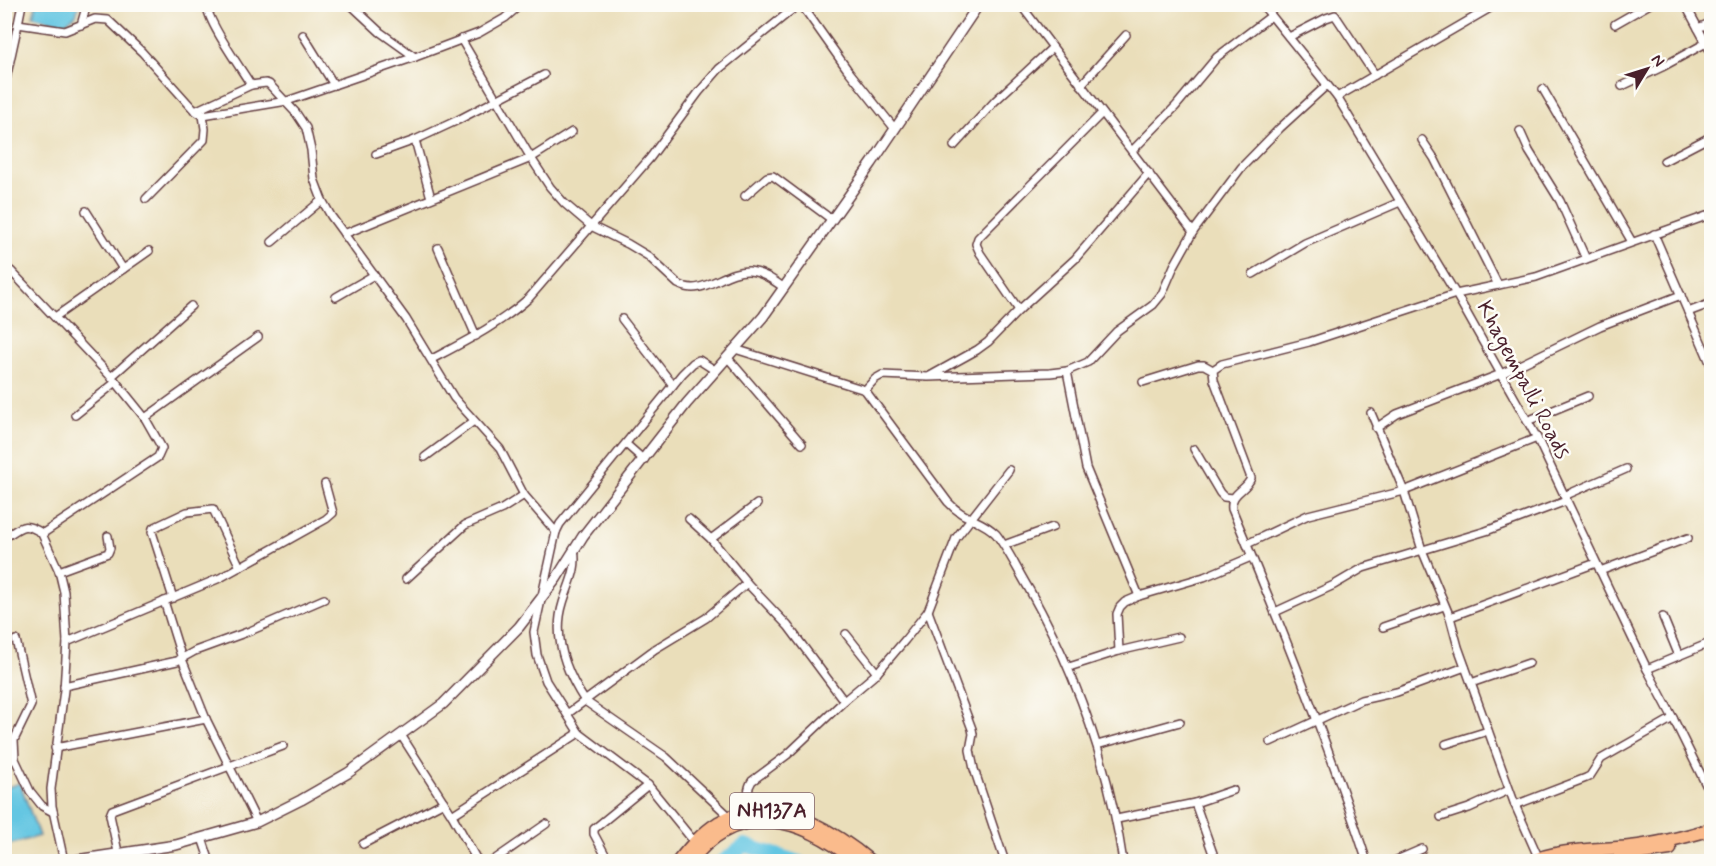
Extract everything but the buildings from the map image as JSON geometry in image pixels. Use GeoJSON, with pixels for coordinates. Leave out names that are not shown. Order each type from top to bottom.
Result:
{"type":"FeatureCollection","features":[{"type":"Feature","properties":{"kind":"highway","name":"NH137A"},"geometry":{"type":"LineString","coordinates":[[678,861],[720,822],[763,811],[790,814],[809,822],[847,843],[871,861]]}},
{"type":"Feature","properties":{"kind":"highway","name":"NH137A"},"geometry":{"type":"LineString","coordinates":[[690,861],[697,845],[730,827],[758,820],[788,822],[857,861]]}},
{"type":"Feature","properties":{"kind":"highway"},"geometry":{"type":"LineString","coordinates":[[1536,860],[1656,844],[1712,829]]}},
{"type":"Feature","properties":{"kind":"highway"},"geometry":{"type":"LineString","coordinates":[[1566,861],[1647,854],[1712,838]]}},
{"type":"Feature","properties":{"kind":"street"},"geometry":{"type":"LineString","coordinates":[[4,88],[22,4]]}},
{"type":"Feature","properties":{"kind":"street"},"geometry":{"type":"LineString","coordinates":[[81,25],[87,4]]}},
{"type":"Feature","properties":{"kind":"street"},"geometry":{"type":"LineString","coordinates":[[207,4],[207,13],[251,85]]}},
{"type":"Feature","properties":{"kind":"street"},"geometry":{"type":"LineString","coordinates":[[350,4],[358,14],[380,32],[415,57]]}},
{"type":"Feature","properties":{"kind":"street"},"geometry":{"type":"LineString","coordinates":[[18,24],[65,31],[99,18],[112,23],[195,111],[203,115],[287,102],[462,39],[492,26],[521,4]]}},
{"type":"Feature","properties":{"kind":"street"},"geometry":{"type":"LineString","coordinates":[[432,359],[476,336],[516,310],[529,298],[650,158],[719,69],[800,4],[847,69],[895,129]]}},
{"type":"Feature","properties":{"kind":"street"},"geometry":{"type":"LineString","coordinates":[[4,538],[25,525],[30,525],[42,532],[59,571],[64,592],[67,642],[51,789],[53,812],[64,861],[176,845],[257,822],[301,800],[348,773],[443,704],[519,627],[642,458],[714,369],[763,317],[895,129],[979,4]]}},
{"type":"Feature","properties":{"kind":"street"},"geometry":{"type":"LineString","coordinates":[[1020,4],[1193,232]]}},
{"type":"Feature","properties":{"kind":"street","name":"Khagempalli Roads"},"geometry":{"type":"LineString","coordinates":[[1262,4],[1336,97],[1456,294],[1537,438],[1647,669],[1712,797]]}},
{"type":"Feature","properties":{"kind":"street"},"geometry":{"type":"LineString","coordinates":[[1336,97],[1497,4]]}},
{"type":"Feature","properties":{"kind":"street"},"geometry":{"type":"LineString","coordinates":[[1615,24],[1650,4]]}},
{"type":"Feature","properties":{"kind":"street"},"geometry":{"type":"LineString","coordinates":[[1685,4],[1712,54]]}},
{"type":"Feature","properties":{"kind":"street"},"geometry":{"type":"LineString","coordinates":[[1289,37],[1335,15],[1375,75]]}},
{"type":"Feature","properties":{"kind":"street"},"geometry":{"type":"LineString","coordinates":[[1132,151],[1176,106],[1217,57],[1271,16]]}},
{"type":"Feature","properties":{"kind":"street"},"geometry":{"type":"LineString","coordinates":[[1698,28],[1712,22]]}},
{"type":"Feature","properties":{"kind":"street"},"geometry":{"type":"LineString","coordinates":[[303,35],[334,85]]}},
{"type":"Feature","properties":{"kind":"street"},"geometry":{"type":"LineString","coordinates":[[1081,85],[1126,35]]}},
{"type":"Feature","properties":{"kind":"street"},"geometry":{"type":"LineString","coordinates":[[462,39],[550,187],[564,203],[591,226],[638,249],[685,288],[702,287],[733,274],[748,271],[761,273],[783,287]]}},
{"type":"Feature","properties":{"kind":"street"},"geometry":{"type":"LineString","coordinates":[[1622,86],[1662,68],[1706,43]]}},
{"type":"Feature","properties":{"kind":"street"},"geometry":{"type":"LineString","coordinates":[[954,146],[995,101],[1052,48]]}},
{"type":"Feature","properties":{"kind":"street"},"geometry":{"type":"LineString","coordinates":[[375,154],[415,140],[544,75]]}},
{"type":"Feature","properties":{"kind":"street"},"geometry":{"type":"LineString","coordinates":[[195,111],[251,85],[268,84],[287,102],[306,128],[314,179],[322,200],[432,359],[454,398],[500,449],[524,495],[556,532]]}},
{"type":"Feature","properties":{"kind":"street"},"geometry":{"type":"LineString","coordinates":[[865,390],[882,375],[928,377],[1067,371],[1088,362],[1117,331],[1158,300],[1193,232],[1241,168],[1327,85]]}},
{"type":"Feature","properties":{"kind":"street"},"geometry":{"type":"LineString","coordinates":[[1543,89],[1632,242]]}},
{"type":"Feature","properties":{"kind":"street"},"geometry":{"type":"LineString","coordinates":[[1019,310],[980,253],[976,244],[978,238],[1102,113]]}},
{"type":"Feature","properties":{"kind":"street"},"geometry":{"type":"LineString","coordinates":[[146,199],[201,143],[205,131],[203,115]]}},
{"type":"Feature","properties":{"kind":"street"},"geometry":{"type":"LineString","coordinates":[[1520,131],[1529,151],[1560,201],[1586,259]]}},
{"type":"Feature","properties":{"kind":"street"},"geometry":{"type":"LineString","coordinates":[[344,234],[531,158],[572,132]]}},
{"type":"Feature","properties":{"kind":"street"},"geometry":{"type":"LineString","coordinates":[[1664,161],[1712,136]]}},
{"type":"Feature","properties":{"kind":"street"},"geometry":{"type":"LineString","coordinates":[[415,140],[431,198]]}},
{"type":"Feature","properties":{"kind":"street"},"geometry":{"type":"LineString","coordinates":[[1422,140],[1434,158],[1498,285]]}},
{"type":"Feature","properties":{"kind":"street"},"geometry":{"type":"LineString","coordinates":[[928,377],[982,347],[1075,259],[1149,173]]}},
{"type":"Feature","properties":{"kind":"street"},"geometry":{"type":"LineString","coordinates":[[745,196],[767,177],[773,176],[831,219]]}},
{"type":"Feature","properties":{"kind":"street"},"geometry":{"type":"LineString","coordinates":[[272,242],[322,200]]}},
{"type":"Feature","properties":{"kind":"street"},"geometry":{"type":"LineString","coordinates":[[1253,274],[1305,243],[1400,202]]}},
{"type":"Feature","properties":{"kind":"street"},"geometry":{"type":"LineString","coordinates":[[86,211],[123,269]]}},
{"type":"Feature","properties":{"kind":"street"},"geometry":{"type":"LineString","coordinates":[[1213,370],[1222,364],[1309,342],[1456,294],[1536,277],[1712,214]]}},
{"type":"Feature","properties":{"kind":"street"},"geometry":{"type":"LineString","coordinates":[[1654,234],[1712,367]]}},
{"type":"Feature","properties":{"kind":"street"},"geometry":{"type":"LineString","coordinates":[[438,248],[476,336]]}},
{"type":"Feature","properties":{"kind":"street"},"geometry":{"type":"LineString","coordinates":[[55,317],[149,251]]}},
{"type":"Feature","properties":{"kind":"street"},"geometry":{"type":"LineString","coordinates":[[4,266],[114,380],[145,418],[160,444],[161,452],[158,457],[42,532]]}},
{"type":"Feature","properties":{"kind":"street"},"geometry":{"type":"LineString","coordinates":[[336,297],[374,275]]}},
{"type":"Feature","properties":{"kind":"street"},"geometry":{"type":"LineString","coordinates":[[1376,428],[1397,414],[1501,374],[1600,326],[1681,296]]}},
{"type":"Feature","properties":{"kind":"street"},"geometry":{"type":"LineString","coordinates":[[1688,312],[1712,303]]}},
{"type":"Feature","properties":{"kind":"street"},"geometry":{"type":"LineString","coordinates":[[75,416],[191,306]]}},
{"type":"Feature","properties":{"kind":"street"},"geometry":{"type":"LineString","coordinates":[[622,319],[673,385]]}},
{"type":"Feature","properties":{"kind":"street"},"geometry":{"type":"LineString","coordinates":[[145,418],[258,337]]}},
{"type":"Feature","properties":{"kind":"street"},"geometry":{"type":"LineString","coordinates":[[735,349],[865,390],[956,511],[970,520],[987,525],[1004,545],[1069,667],[1109,783],[1124,861]]}},
{"type":"Feature","properties":{"kind":"street"},"geometry":{"type":"LineString","coordinates":[[727,357],[802,444]]}},
{"type":"Feature","properties":{"kind":"street"},"geometry":{"type":"LineString","coordinates":[[697,845],[648,785],[579,733],[546,681],[537,655],[534,632],[556,532],[590,486],[693,363],[699,360],[714,369]]}},
{"type":"Feature","properties":{"kind":"street"},"geometry":{"type":"LineString","coordinates":[[1143,382],[1198,365],[1204,365],[1213,370]]}},
{"type":"Feature","properties":{"kind":"street"},"geometry":{"type":"LineString","coordinates":[[1213,370],[1214,380],[1251,478],[1250,483],[1233,498],[1232,509],[1275,612],[1346,798],[1367,861]]}},
{"type":"Feature","properties":{"kind":"street"},"geometry":{"type":"LineString","coordinates":[[1067,371],[1086,468],[1139,596]]}},
{"type":"Feature","properties":{"kind":"street"},"geometry":{"type":"LineString","coordinates":[[1527,421],[1587,396]]}},
{"type":"Feature","properties":{"kind":"street"},"geometry":{"type":"LineString","coordinates":[[1371,413],[1404,491],[1422,550],[1449,617],[1509,790],[1536,860]]}},
{"type":"Feature","properties":{"kind":"street"},"geometry":{"type":"LineString","coordinates":[[425,457],[474,422]]}},
{"type":"Feature","properties":{"kind":"street"},"geometry":{"type":"LineString","coordinates":[[1247,544],[1308,515],[1404,491],[1537,438]]}},
{"type":"Feature","properties":{"kind":"street"},"geometry":{"type":"LineString","coordinates":[[626,444],[642,458]]}},
{"type":"Feature","properties":{"kind":"street"},"geometry":{"type":"LineString","coordinates":[[1194,449],[1220,493],[1224,497],[1233,498]]}},
{"type":"Feature","properties":{"kind":"street"},"geometry":{"type":"LineString","coordinates":[[752,812],[748,787],[752,782],[787,755],[877,673],[928,610],[953,544],[1009,470]]}},
{"type":"Feature","properties":{"kind":"street"},"geometry":{"type":"LineString","coordinates":[[1275,612],[1334,585],[1357,570],[1526,517],[1626,470]]}},
{"type":"Feature","properties":{"kind":"street"},"geometry":{"type":"LineString","coordinates":[[67,642],[220,578],[331,517],[333,513],[325,484]]}},
{"type":"Feature","properties":{"kind":"street"},"geometry":{"type":"LineString","coordinates":[[406,579],[465,525],[502,509],[524,495]]}},
{"type":"Feature","properties":{"kind":"street"},"geometry":{"type":"LineString","coordinates":[[711,539],[758,504]]}},
{"type":"Feature","properties":{"kind":"street"},"geometry":{"type":"LineString","coordinates":[[173,598],[152,532],[153,528],[185,512],[213,509],[240,567]]}},
{"type":"Feature","properties":{"kind":"street"},"geometry":{"type":"LineString","coordinates":[[689,519],[711,539],[747,583],[788,626],[844,701]]}},
{"type":"Feature","properties":{"kind":"street"},"geometry":{"type":"LineString","coordinates":[[1004,545],[1053,527]]}},
{"type":"Feature","properties":{"kind":"street"},"geometry":{"type":"LineString","coordinates":[[59,571],[108,553],[110,548],[108,536]]}},
{"type":"Feature","properties":{"kind":"street"},"geometry":{"type":"LineString","coordinates":[[1600,572],[1688,538]]}},
{"type":"Feature","properties":{"kind":"street"},"geometry":{"type":"LineString","coordinates":[[574,549],[576,565],[561,610],[563,661],[570,678],[585,701],[666,757],[731,818]]}},
{"type":"Feature","properties":{"kind":"street"},"geometry":{"type":"LineString","coordinates":[[1119,651],[1117,614],[1120,607],[1139,596],[1181,585],[1251,557]]}},
{"type":"Feature","properties":{"kind":"street"},"geometry":{"type":"LineString","coordinates":[[1449,617],[1596,563]]}},
{"type":"Feature","properties":{"kind":"street"},"geometry":{"type":"LineString","coordinates":[[567,714],[655,649],[706,618],[747,583]]}},
{"type":"Feature","properties":{"kind":"street"},"geometry":{"type":"LineString","coordinates":[[64,686],[172,663],[195,651],[250,631],[324,598]]}},
{"type":"Feature","properties":{"kind":"street"},"geometry":{"type":"LineString","coordinates":[[164,601],[182,659],[206,718],[257,822]]}},
{"type":"Feature","properties":{"kind":"street"},"geometry":{"type":"LineString","coordinates":[[1383,627],[1444,606]]}},
{"type":"Feature","properties":{"kind":"street"},"geometry":{"type":"LineString","coordinates":[[928,610],[972,729],[970,750],[974,769],[1005,861]]}},
{"type":"Feature","properties":{"kind":"street"},"geometry":{"type":"LineString","coordinates":[[1663,617],[1679,656]]}},
{"type":"Feature","properties":{"kind":"street"},"geometry":{"type":"LineString","coordinates":[[846,634],[877,673]]}},
{"type":"Feature","properties":{"kind":"street"},"geometry":{"type":"LineString","coordinates":[[1069,667],[1119,651],[1179,637]]}},
{"type":"Feature","properties":{"kind":"street"},"geometry":{"type":"LineString","coordinates":[[16,640],[31,705],[14,740],[15,759],[30,791],[42,806],[53,812]]}},
{"type":"Feature","properties":{"kind":"street"},"geometry":{"type":"LineString","coordinates":[[1647,669],[1711,643]]}},
{"type":"Feature","properties":{"kind":"street"},"geometry":{"type":"LineString","coordinates":[[1471,683],[1528,663]]}},
{"type":"Feature","properties":{"kind":"street"},"geometry":{"type":"LineString","coordinates":[[1270,742],[1361,700],[1397,692],[1465,667]]}},
{"type":"Feature","properties":{"kind":"street"},"geometry":{"type":"LineString","coordinates":[[55,748],[206,718]]}},
{"type":"Feature","properties":{"kind":"street"},"geometry":{"type":"LineString","coordinates":[[1515,805],[1590,776],[1601,759],[1673,718]]}},
{"type":"Feature","properties":{"kind":"street"},"geometry":{"type":"LineString","coordinates":[[1097,745],[1180,722]]}},
{"type":"Feature","properties":{"kind":"street"},"geometry":{"type":"LineString","coordinates":[[1446,744],[1488,731]]}},
{"type":"Feature","properties":{"kind":"street"},"geometry":{"type":"LineString","coordinates":[[452,815],[579,733]]}},
{"type":"Feature","properties":{"kind":"street"},"geometry":{"type":"LineString","coordinates":[[401,735],[452,815],[476,861]]}},
{"type":"Feature","properties":{"kind":"street"},"geometry":{"type":"LineString","coordinates":[[118,852],[110,815],[112,810],[283,746]]}},
{"type":"Feature","properties":{"kind":"street"},"geometry":{"type":"LineString","coordinates":[[4,762],[15,759]]}},
{"type":"Feature","properties":{"kind":"street"},"geometry":{"type":"LineString","coordinates":[[609,861],[594,834],[594,829],[648,785]]}},
{"type":"Feature","properties":{"kind":"street"},"geometry":{"type":"LineString","coordinates":[[1117,819],[1195,802],[1233,790]]}},
{"type":"Feature","properties":{"kind":"street"},"geometry":{"type":"LineString","coordinates":[[1441,817],[1509,790]]}},
{"type":"Feature","properties":{"kind":"street"},"geometry":{"type":"LineString","coordinates":[[363,844],[444,802]]}},
{"type":"Feature","properties":{"kind":"street"},"geometry":{"type":"LineString","coordinates":[[1195,802],[1216,861]]}},
{"type":"Feature","properties":{"kind":"street"},"geometry":{"type":"LineString","coordinates":[[491,861],[546,824]]}},
{"type":"Feature","properties":{"kind":"street"},"geometry":{"type":"LineString","coordinates":[[202,838],[210,861]]}},
{"type":"Feature","properties":{"kind":"street"},"geometry":{"type":"LineString","coordinates":[[1392,861],[1422,849]]}},
{"type":"Feature","properties":{"kind":"water"},"geometry":{"type":"Polygon","coordinates":[[[36,4],[79,5],[76,15],[64,24],[33,16],[36,4]]]}},
{"type":"Feature","properties":{"kind":"water"},"geometry":{"type":"Polygon","coordinates":[[[20,783],[39,836],[5,846],[5,788],[20,783]]]}},
{"type":"Feature","properties":{"kind":"waterway"},"geometry":{"type":"LineString","coordinates":[[722,862],[745,845],[799,862]]}}]}
